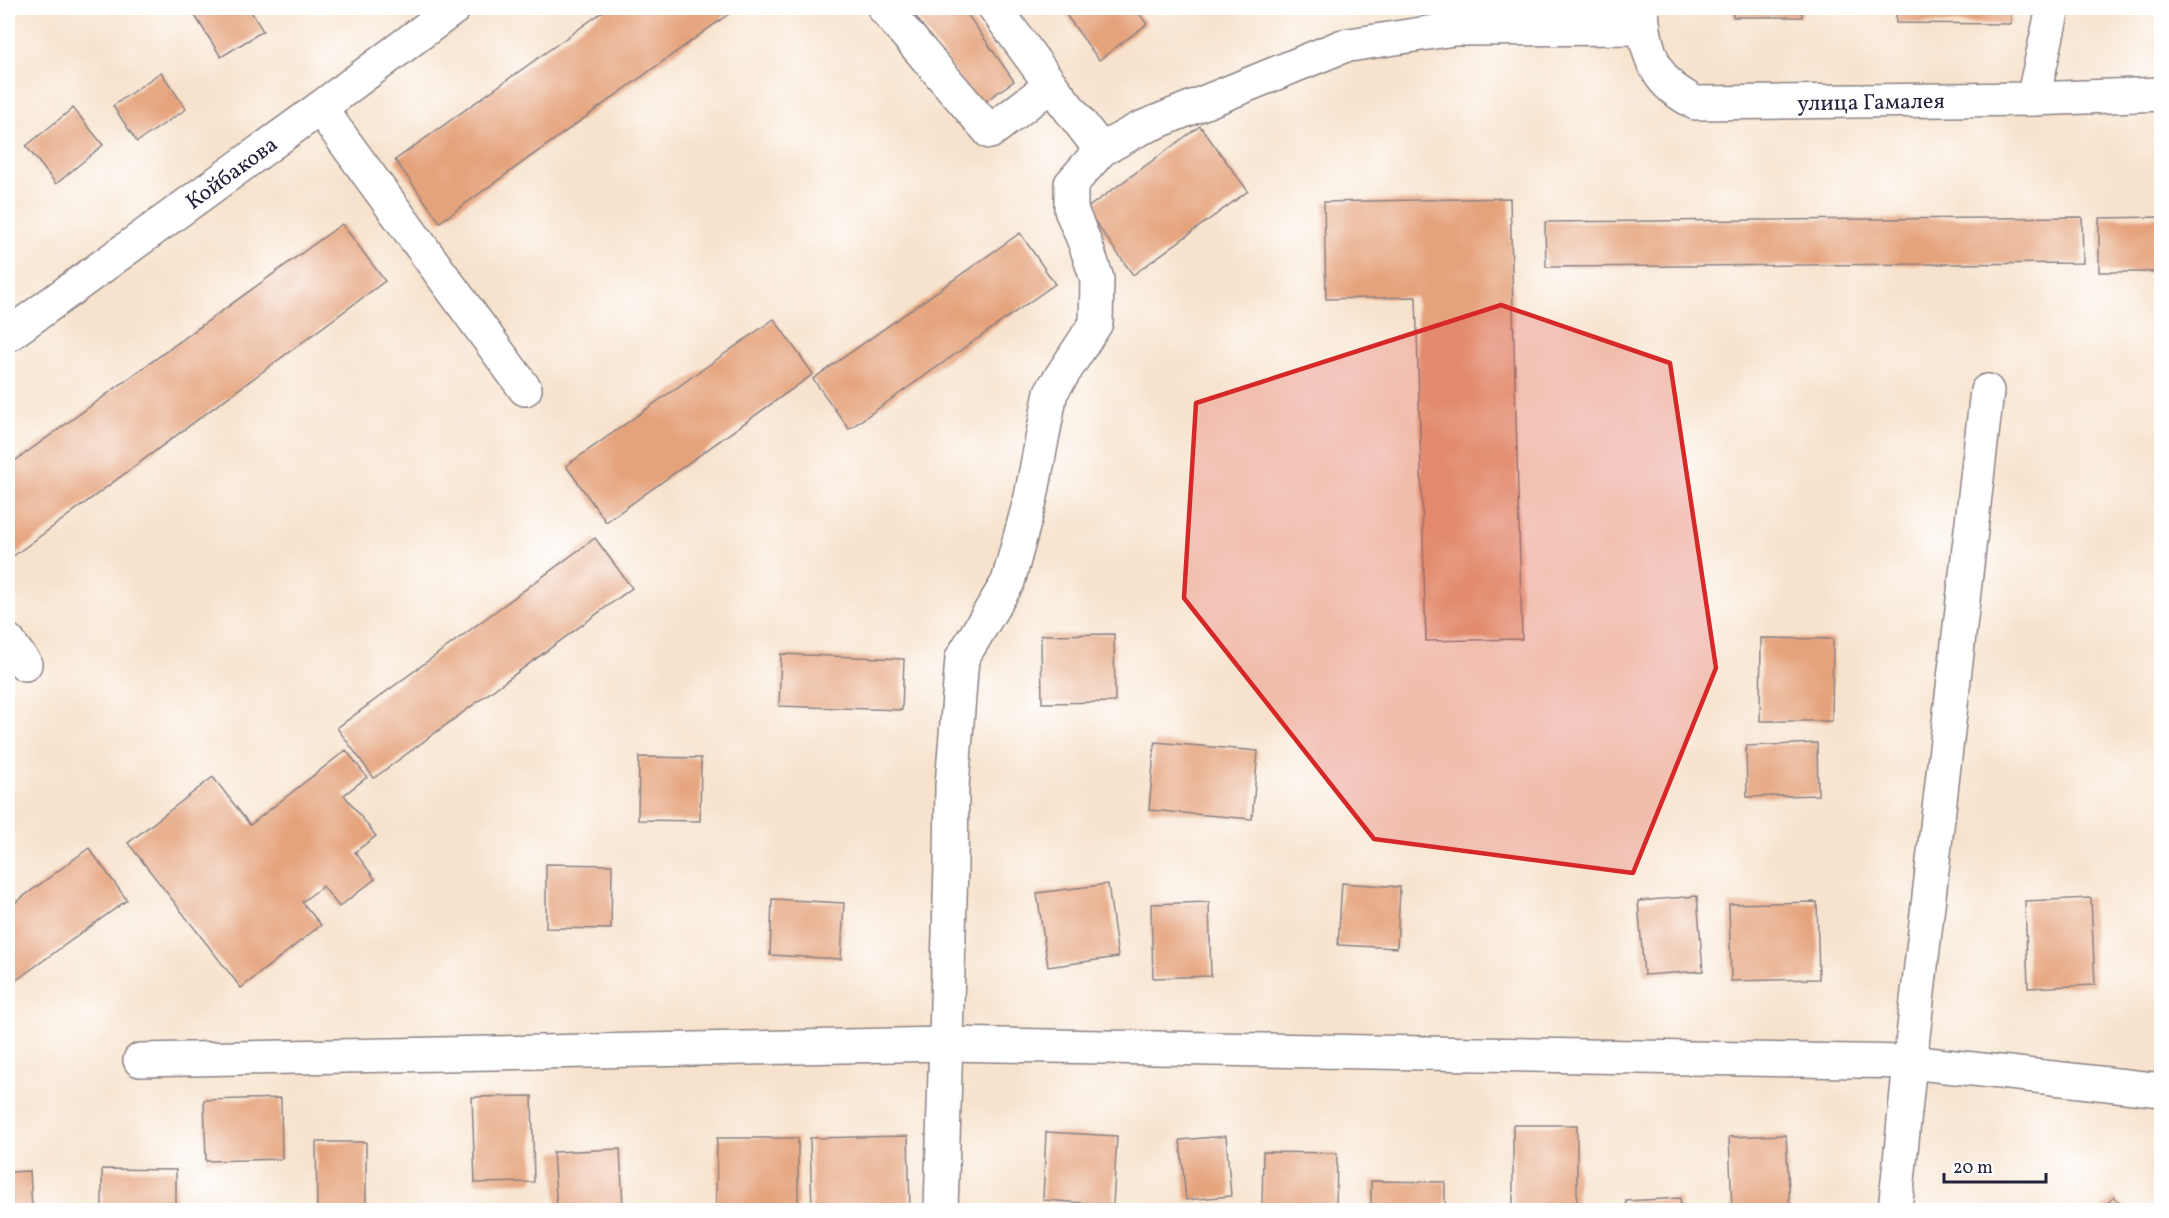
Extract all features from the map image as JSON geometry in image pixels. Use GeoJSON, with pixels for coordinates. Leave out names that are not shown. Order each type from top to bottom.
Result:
{"type":"FeatureCollection","features":[{"type":"Feature","properties":{"kind":"street","name":"Койбакова"},"geometry":{"type":"LineString","coordinates":[[8,335],[454,8]]}},
{"type":"Feature","properties":{"kind":"street"},"geometry":{"type":"LineString","coordinates":[[884,8],[990,132],[1051,85]]}},
{"type":"Feature","properties":{"kind":"street"},"geometry":{"type":"LineString","coordinates":[[995,8],[1101,150]]}},
{"type":"Feature","properties":{"kind":"street"},"geometry":{"type":"LineString","coordinates":[[2033,99],[2053,8]]}},
{"type":"Feature","properties":{"kind":"street"},"geometry":{"type":"LineString","coordinates":[[941,1210],[952,786],[962,658],[1008,582],[1031,497],[1051,392],[1096,323],[1097,279],[1071,210],[1071,184],[1101,150],[1139,129],[1343,46],[1454,29],[1642,18]]}},
{"type":"Feature","properties":{"kind":"street","name":"улица Гамалея"},"geometry":{"type":"LineString","coordinates":[[1642,18],[1657,70],[1672,87],[1695,103],[2033,99],[2162,94]]}},
{"type":"Feature","properties":{"kind":"street"},"geometry":{"type":"LineString","coordinates":[[320,108],[525,389]]}},
{"type":"Feature","properties":{"kind":"street"},"geometry":{"type":"LineString","coordinates":[[1895,1210],[1987,391]]}},
{"type":"Feature","properties":{"kind":"street"},"geometry":{"type":"LineString","coordinates":[[140,1060],[946,1044],[1910,1062],[2162,1090]]}},
{"type":"Feature","properties":{"kind":"highlighted area"},"geometry":{"type":"Polygon","coordinates":[[[1501,305],[1670,363],[1716,668],[1633,873],[1374,839],[1184,598],[1196,403],[1501,305]]]}},
{"type":"Feature","properties":{"kind":"building"},"geometry":{"type":"Polygon","coordinates":[[[190,8],[249,8],[263,31],[221,57],[190,8]]]}},
{"type":"Feature","properties":{"kind":"building"},"geometry":{"type":"Polygon","coordinates":[[[608,8],[737,8],[440,222],[395,160],[608,8]]]}},
{"type":"Feature","properties":{"kind":"building"},"geometry":{"type":"Polygon","coordinates":[[[910,8],[963,8],[1014,81],[978,106],[910,8]]]}},
{"type":"Feature","properties":{"kind":"building"},"geometry":{"type":"Polygon","coordinates":[[[1061,8],[1135,8],[1147,24],[1099,60],[1061,8]]]}},
{"type":"Feature","properties":{"kind":"building"},"geometry":{"type":"Polygon","coordinates":[[[1733,8],[1802,8],[1802,17],[1733,17],[1733,8]]]}},
{"type":"Feature","properties":{"kind":"building"},"geometry":{"type":"Polygon","coordinates":[[[1896,8],[2011,8],[2011,24],[1896,23],[1896,8]]]}},
{"type":"Feature","properties":{"kind":"building"},"geometry":{"type":"Polygon","coordinates":[[[2082,8],[2162,8],[2162,10],[2082,10],[2082,8]]]}},
{"type":"Feature","properties":{"kind":"building"},"geometry":{"type":"Polygon","coordinates":[[[161,72],[186,109],[137,142],[113,106],[161,72]]]}},
{"type":"Feature","properties":{"kind":"building"},"geometry":{"type":"Polygon","coordinates":[[[73,108],[103,145],[56,184],[26,146],[73,108]]]}},
{"type":"Feature","properties":{"kind":"building"},"geometry":{"type":"Polygon","coordinates":[[[1200,126],[1248,191],[1133,275],[1086,209],[1200,126]]]}},
{"type":"Feature","properties":{"kind":"building"},"geometry":{"type":"Polygon","coordinates":[[[1510,198],[1522,639],[1426,641],[1416,297],[1326,299],[1324,202],[1510,198]]]}},
{"type":"Feature","properties":{"kind":"building"},"geometry":{"type":"Polygon","coordinates":[[[2082,217],[2083,263],[1546,267],[1545,222],[2082,217]]]}},
{"type":"Feature","properties":{"kind":"building"},"geometry":{"type":"Polygon","coordinates":[[[2162,217],[2162,272],[2099,272],[2099,218],[2162,217]]]}},
{"type":"Feature","properties":{"kind":"building"},"geometry":{"type":"Polygon","coordinates":[[[342,224],[385,281],[8,560],[8,466],[342,224]]]}},
{"type":"Feature","properties":{"kind":"building"},"geometry":{"type":"Polygon","coordinates":[[[1020,233],[1055,284],[849,429],[813,379],[1020,233]]]}},
{"type":"Feature","properties":{"kind":"building"},"geometry":{"type":"Polygon","coordinates":[[[774,319],[813,374],[606,522],[566,466],[774,319]]]}},
{"type":"Feature","properties":{"kind":"building"},"geometry":{"type":"Polygon","coordinates":[[[595,538],[632,588],[374,778],[337,728],[595,538]]]}},
{"type":"Feature","properties":{"kind":"building"},"geometry":{"type":"Polygon","coordinates":[[[1114,634],[1115,702],[1042,703],[1041,635],[1114,634]]]}},
{"type":"Feature","properties":{"kind":"building"},"geometry":{"type":"Polygon","coordinates":[[[1761,638],[1833,639],[1832,721],[1760,721],[1761,638]]]}},
{"type":"Feature","properties":{"kind":"building"},"geometry":{"type":"Polygon","coordinates":[[[781,654],[904,659],[902,710],[779,706],[781,654]]]}},
{"type":"Feature","properties":{"kind":"building"},"geometry":{"type":"Polygon","coordinates":[[[1155,742],[1258,751],[1252,819],[1149,810],[1155,742]]]}},
{"type":"Feature","properties":{"kind":"building"},"geometry":{"type":"Polygon","coordinates":[[[1817,743],[1818,795],[1747,797],[1746,746],[1817,743]]]}},
{"type":"Feature","properties":{"kind":"building"},"geometry":{"type":"Polygon","coordinates":[[[346,750],[367,777],[344,795],[376,836],[355,852],[375,879],[339,907],[323,886],[302,902],[321,925],[241,988],[128,843],[213,777],[250,825],[346,750]]]}},
{"type":"Feature","properties":{"kind":"building"},"geometry":{"type":"Polygon","coordinates":[[[639,757],[701,758],[700,821],[638,820],[639,757]]]}},
{"type":"Feature","properties":{"kind":"building"},"geometry":{"type":"Polygon","coordinates":[[[89,848],[127,900],[8,986],[8,908],[89,848]]]}},
{"type":"Feature","properties":{"kind":"building"},"geometry":{"type":"Polygon","coordinates":[[[546,864],[612,865],[611,929],[546,928],[546,864]]]}},
{"type":"Feature","properties":{"kind":"building"},"geometry":{"type":"Polygon","coordinates":[[[1342,883],[1400,887],[1397,948],[1338,945],[1342,883]]]}},
{"type":"Feature","properties":{"kind":"building"},"geometry":{"type":"Polygon","coordinates":[[[1108,884],[1118,957],[1048,967],[1037,893],[1108,884]]]}},
{"type":"Feature","properties":{"kind":"building"},"geometry":{"type":"Polygon","coordinates":[[[1697,896],[1703,971],[1644,975],[1638,901],[1697,896]]]}},
{"type":"Feature","properties":{"kind":"building"},"geometry":{"type":"Polygon","coordinates":[[[2091,898],[2095,985],[2028,988],[2025,901],[2091,898]]]}},
{"type":"Feature","properties":{"kind":"building"},"geometry":{"type":"Polygon","coordinates":[[[772,899],[844,903],[841,959],[770,955],[772,899]]]}},
{"type":"Feature","properties":{"kind":"building"},"geometry":{"type":"Polygon","coordinates":[[[1209,902],[1211,976],[1153,978],[1151,904],[1209,902]]]}},
{"type":"Feature","properties":{"kind":"building"},"geometry":{"type":"Polygon","coordinates":[[[1817,902],[1819,979],[1731,981],[1729,904],[1817,902]]]}},
{"type":"Feature","properties":{"kind":"building"},"geometry":{"type":"Polygon","coordinates":[[[532,1096],[534,1182],[475,1183],[472,1097],[532,1096]]]}},
{"type":"Feature","properties":{"kind":"building"},"geometry":{"type":"Polygon","coordinates":[[[281,1098],[282,1159],[206,1161],[204,1100],[281,1098]]]}},
{"type":"Feature","properties":{"kind":"building"},"geometry":{"type":"Polygon","coordinates":[[[1513,1125],[1577,1125],[1577,1210],[1513,1210],[1513,1125]]]}},
{"type":"Feature","properties":{"kind":"building"},"geometry":{"type":"Polygon","coordinates":[[[1046,1132],[1117,1136],[1113,1205],[1043,1200],[1046,1132]]]}},
{"type":"Feature","properties":{"kind":"building"},"geometry":{"type":"Polygon","coordinates":[[[1786,1135],[1790,1210],[1732,1210],[1729,1137],[1786,1135]]]}},
{"type":"Feature","properties":{"kind":"building"},"geometry":{"type":"Polygon","coordinates":[[[908,1136],[910,1210],[812,1210],[810,1138],[908,1136]]]}},
{"type":"Feature","properties":{"kind":"building"},"geometry":{"type":"Polygon","coordinates":[[[1226,1136],[1231,1196],[1186,1200],[1180,1140],[1226,1136]]]}},
{"type":"Feature","properties":{"kind":"building"},"geometry":{"type":"Polygon","coordinates":[[[717,1138],[798,1138],[798,1210],[716,1210],[717,1138]]]}},
{"type":"Feature","properties":{"kind":"building"},"geometry":{"type":"Polygon","coordinates":[[[316,1142],[366,1142],[366,1210],[317,1210],[316,1142]]]}},
{"type":"Feature","properties":{"kind":"building"},"geometry":{"type":"Polygon","coordinates":[[[620,1149],[623,1207],[557,1210],[553,1152],[620,1149]]]}},
{"type":"Feature","properties":{"kind":"building"},"geometry":{"type":"Polygon","coordinates":[[[1263,1152],[1337,1153],[1336,1210],[1262,1210],[1263,1152]]]}},
{"type":"Feature","properties":{"kind":"building"},"geometry":{"type":"Polygon","coordinates":[[[102,1169],[176,1170],[176,1210],[102,1210],[102,1169]]]}},
{"type":"Feature","properties":{"kind":"building"},"geometry":{"type":"Polygon","coordinates":[[[30,1171],[32,1210],[8,1210],[8,1172],[30,1171]]]}},
{"type":"Feature","properties":{"kind":"building"},"geometry":{"type":"Polygon","coordinates":[[[1371,1181],[1445,1182],[1445,1210],[1371,1210],[1371,1181]]]}},
{"type":"Feature","properties":{"kind":"building"},"geometry":{"type":"Polygon","coordinates":[[[2114,1197],[2127,1210],[2100,1210],[2114,1197]]]}},
{"type":"Feature","properties":{"kind":"building"},"geometry":{"type":"Polygon","coordinates":[[[1680,1198],[1681,1210],[1626,1210],[1626,1201],[1680,1198]]]}}]}
